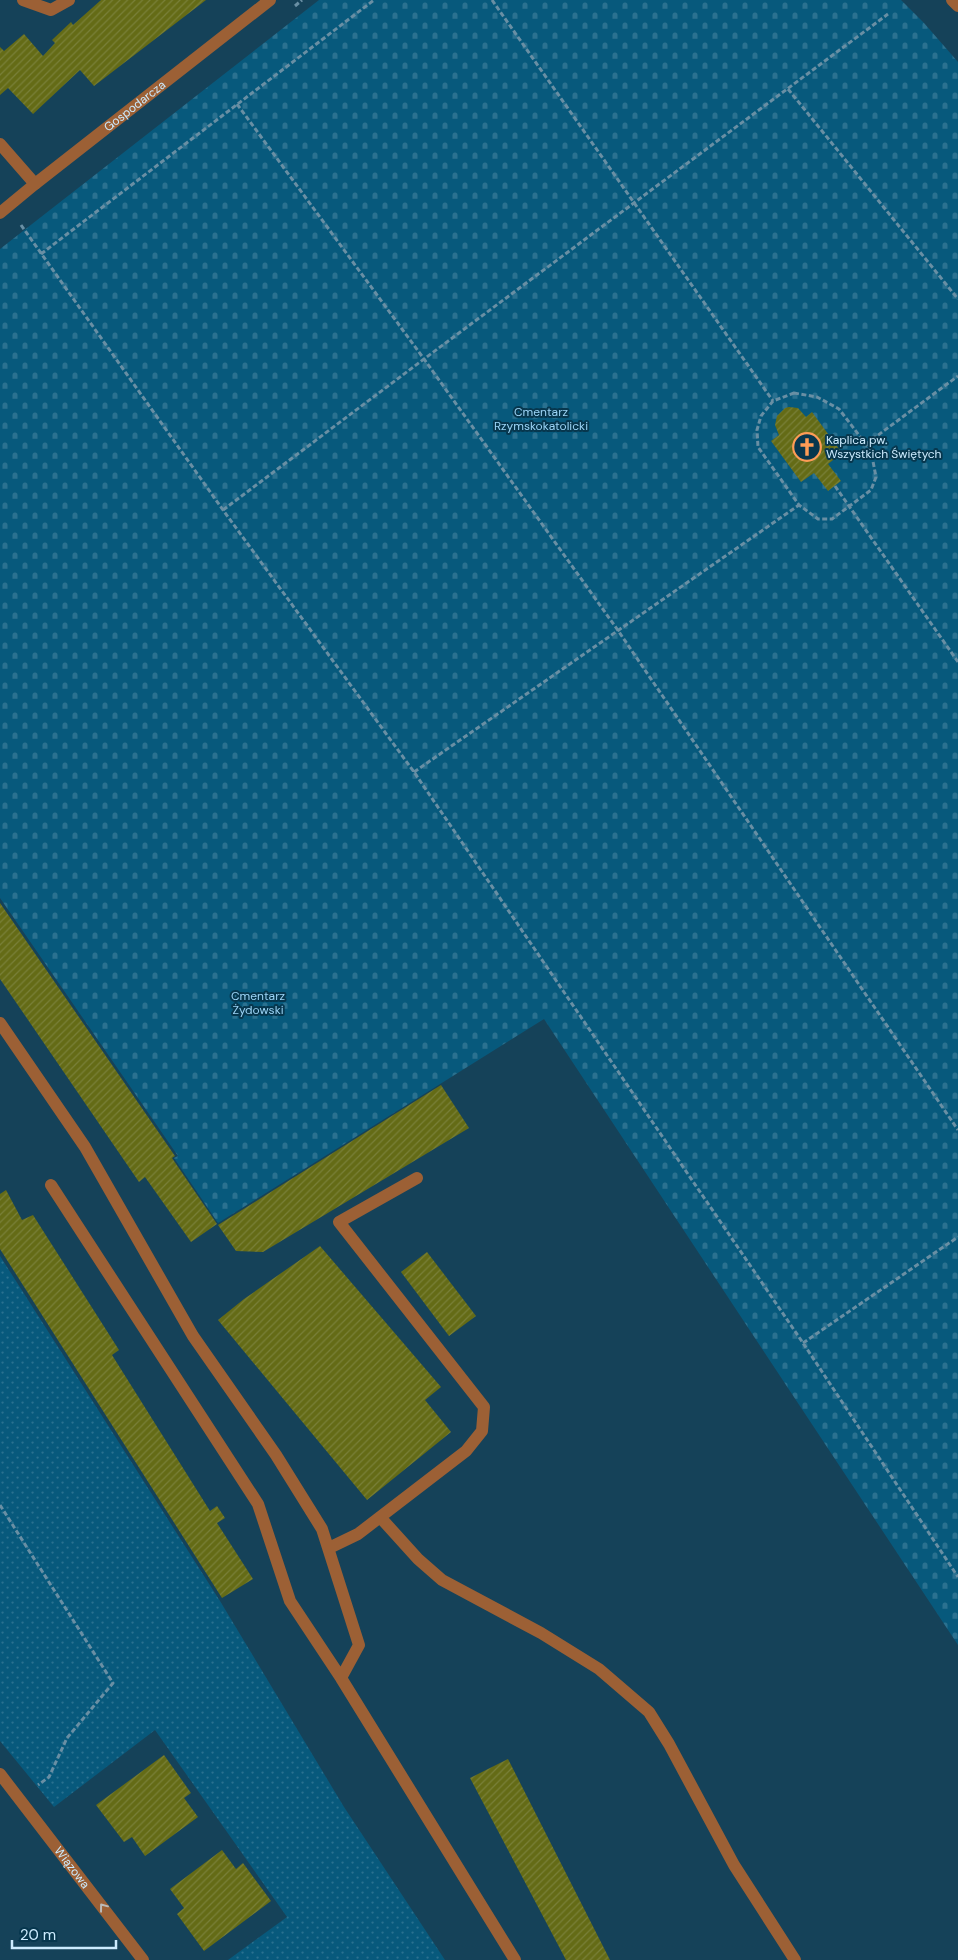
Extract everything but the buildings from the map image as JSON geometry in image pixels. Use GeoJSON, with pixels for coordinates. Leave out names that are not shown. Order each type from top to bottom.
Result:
{"type":"FeatureCollection","features":[{"type":"Feature","properties":{"kind":"street"},"geometry":{"type":"LineString","coordinates":[[23,0],[51,10],[69,0]]}},
{"type":"Feature","properties":{"kind":"street","name":"Gospodarcza"},"geometry":{"type":"LineString","coordinates":[[0,213],[270,0]]}},
{"type":"Feature","properties":{"kind":"street"},"geometry":{"type":"LineString","coordinates":[[952,0],[958,6]]}},
{"type":"Feature","properties":{"kind":"street"},"geometry":{"type":"LineString","coordinates":[[0,144],[35,184]]}},
{"type":"Feature","properties":{"kind":"street"},"geometry":{"type":"LineString","coordinates":[[0,1023],[85,1147],[193,1336],[276,1455],[322,1528],[360,1644],[341,1678]]}},
{"type":"Feature","properties":{"kind":"street"},"geometry":{"type":"LineString","coordinates":[[329,1548],[358,1534],[466,1451],[482,1432],[484,1407],[339,1222],[418,1178]]}},
{"type":"Feature","properties":{"kind":"street"},"geometry":{"type":"LineString","coordinates":[[51,1185],[258,1504],[290,1601],[341,1678],[515,1960]]}},
{"type":"Feature","properties":{"kind":"street"},"geometry":{"type":"LineString","coordinates":[[380,1517],[418,1559],[442,1580],[541,1633],[598,1669],[649,1712],[669,1744],[734,1865],[795,1960]]}},
{"type":"Feature","properties":{"kind":"street","name":"Wiązowa"},"geometry":{"type":"LineString","coordinates":[[0,1774],[143,1960]]}},
{"type":"Feature","properties":{"kind":"path"},"geometry":{"type":"LineString","coordinates":[[42,254],[374,0]]}},
{"type":"Feature","properties":{"kind":"path"},"geometry":{"type":"LineString","coordinates":[[492,0],[633,204],[773,401]]}},
{"type":"Feature","properties":{"kind":"path"},"geometry":{"type":"LineString","coordinates":[[223,510],[888,14]]}},
{"type":"Feature","properties":{"kind":"path"},"geometry":{"type":"LineString","coordinates":[[788,89],[958,299]]}},
{"type":"Feature","properties":{"kind":"path"},"geometry":{"type":"LineString","coordinates":[[237,104],[424,359],[617,629],[958,1130]]}},
{"type":"Feature","properties":{"kind":"path"},"geometry":{"type":"LineString","coordinates":[[25,230],[223,510],[414,772],[958,1576]]}},
{"type":"Feature","properties":{"kind":"path"},"geometry":{"type":"LineString","coordinates":[[866,444],[958,376]]}},
{"type":"Feature","properties":{"kind":"path"},"geometry":{"type":"LineString","coordinates":[[794,394],[817,397],[839,409],[866,444],[871,452],[876,477],[871,490],[832,519],[818,519],[799,505],[758,448],[757,430],[761,416],[773,401],[794,394]]}},
{"type":"Feature","properties":{"kind":"path"},"geometry":{"type":"LineString","coordinates":[[835,486],[958,662]]}},
{"type":"Feature","properties":{"kind":"path"},"geometry":{"type":"LineString","coordinates":[[414,772],[617,629],[799,505]]}},
{"type":"Feature","properties":{"kind":"path"},"geometry":{"type":"LineString","coordinates":[[802,1343],[958,1237]]}},
{"type":"Feature","properties":{"kind":"path"},"geometry":{"type":"LineString","coordinates":[[0,1506],[113,1683],[67,1738],[49,1777],[20,1799]]}},
{"type":"Feature","properties":{"kind":"green space","name":"Cmentarz Rzymskokatolicki"},"geometry":{"type":"Polygon","coordinates":[[[319,0],[901,0],[958,62],[958,1645],[544,1019],[218,1223],[174,1158],[178,1156],[0,898],[0,249],[319,0]]]}},
{"type":"Feature","properties":{"kind":"green space"},"geometry":{"type":"Polygon","coordinates":[[[0,1256],[220,1601],[344,1807],[445,1960],[228,1960],[287,1917],[155,1730],[54,1807],[0,1741],[0,1256]]]}},
{"type":"Feature","properties":{"kind":"place","name":"Kaplica pw. Wszystkich Świętych"},"geometry":{"type":"Point","coordinates":[807,447]}},
{"type":"Feature","properties":{"kind":"park label","name":"Cmentarz Żydowski"},"geometry":{"type":"Point","coordinates":[258,1003]}}]}
